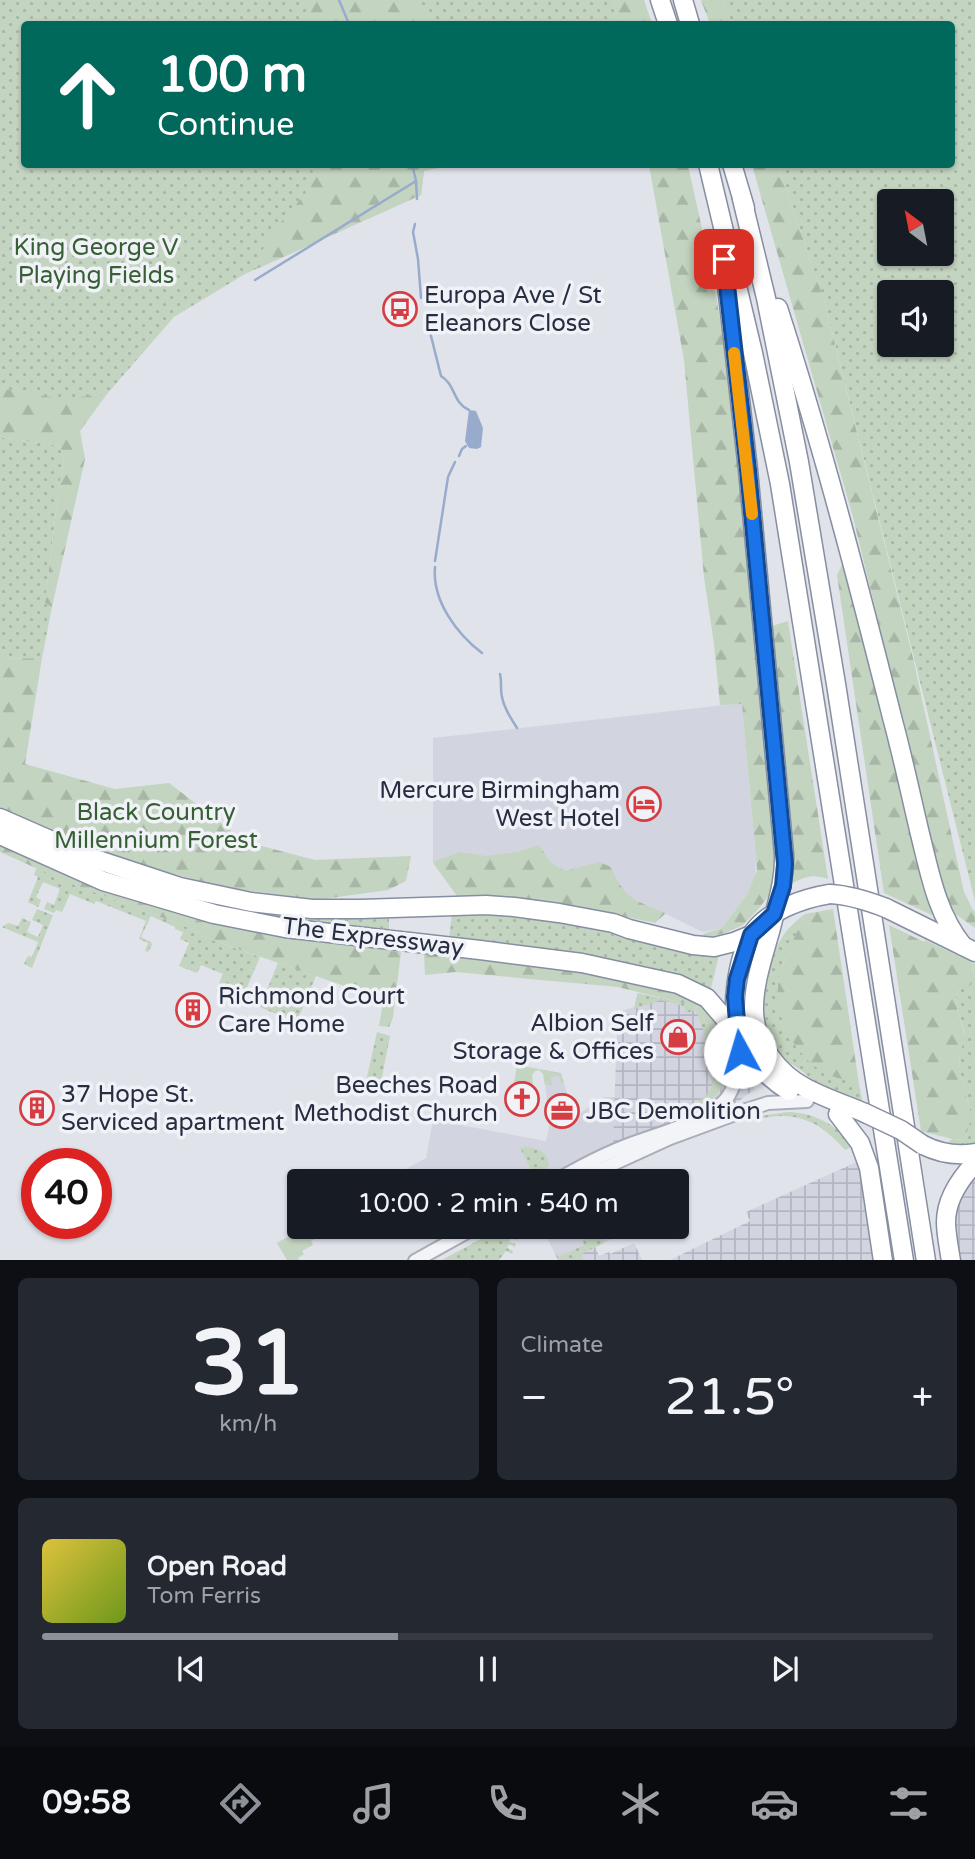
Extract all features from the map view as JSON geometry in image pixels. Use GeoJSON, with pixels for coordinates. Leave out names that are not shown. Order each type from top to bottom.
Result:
{"type":"FeatureCollection","features":[{"type":"Feature","properties":{"kind":"highway"},"geometry":{"type":"LineString","coordinates":[[660,0],[667,21]]}},
{"type":"Feature","properties":{"kind":"highway"},"geometry":{"type":"LineString","coordinates":[[682,0],[689,21]]}},
{"type":"Feature","properties":{"kind":"highway"},"geometry":{"type":"LineString","coordinates":[[709,168],[753,353],[780,484],[904,1260]]}},
{"type":"Feature","properties":{"kind":"highway"},"geometry":{"type":"LineString","coordinates":[[733,168],[793,354],[842,522],[940,909],[951,931],[969,949]]}},
{"type":"Feature","properties":{"kind":"highway"},"geometry":{"type":"LineString","coordinates":[[742,199],[766,298],[801,475],[926,1260]]}},
{"type":"Feature","properties":{"kind":"highway"},"geometry":{"type":"LineString","coordinates":[[719,207],[748,470],[785,854],[783,886],[756,988],[754,1012],[759,1035],[778,1067],[799,1085],[933,1150],[975,1153]]}},
{"type":"Feature","properties":{"kind":"highway","name":"The Expressway"},"geometry":{"type":"LineString","coordinates":[[0,818],[89,857],[180,887],[251,902],[312,909],[486,905],[559,913],[613,923],[693,945],[714,947],[751,935]]}},
{"type":"Feature","properties":{"kind":"highway","name":"The Expressway"},"geometry":{"type":"LineString","coordinates":[[0,835],[103,881],[215,914],[285,928],[582,963],[678,984],[707,998],[740,1037],[761,1069],[782,1087],[838,1114],[867,1120]]}},
{"type":"Feature","properties":{"kind":"highway"},"geometry":{"type":"LineString","coordinates":[[740,1037],[735,997],[737,979],[751,935],[774,914],[802,900],[830,894],[860,898],[969,949]]}},
{"type":"Feature","properties":{"kind":"highway"},"geometry":{"type":"LineString","coordinates":[[838,1114],[860,1143],[869,1168],[883,1260]]}},
{"type":"Feature","properties":{"kind":"highway"},"geometry":{"type":"LineString","coordinates":[[951,1260],[947,1211],[954,1192],[975,1163]]}},
{"type":"Feature","properties":{"kind":"street"},"geometry":{"type":"LineString","coordinates":[[579,1169],[620,1148],[697,1119],[718,1108],[732,1087],[740,1037]]}},
{"type":"Feature","properties":{"kind":"street"},"geometry":{"type":"LineString","coordinates":[[602,1169],[670,1138],[746,1110],[768,1104],[807,1101]]}},
{"type":"Feature","properties":{"kind":"street"},"geometry":{"type":"LineString","coordinates":[[417,1260],[454,1239]]}},
{"type":"Feature","properties":{"kind":"shaded area"},"geometry":{"type":"Polygon","coordinates":[[[742,703],[756,860],[755,876],[748,893],[722,928],[703,932],[630,897],[436,861],[433,863],[433,738],[742,703]]]}},
{"type":"Feature","properties":{"kind":"shaded area"},"geometry":{"type":"Polygon","coordinates":[[[638,993],[690,1005],[703,1016],[716,1054],[714,1068],[741,1078],[755,1089],[724,1112],[618,1155],[613,1140],[617,1033],[622,1011],[634,1007],[638,993]]]}},
{"type":"Feature","properties":{"kind":"shaded area"},"geometry":{"type":"Polygon","coordinates":[[[543,1070],[561,1073],[574,1117],[604,1097],[615,1097],[613,1140],[618,1155],[601,1169],[406,1169],[426,1158],[433,1120],[546,1141],[550,1122],[543,1070]]]}},
{"type":"Feature","properties":{"kind":"shaded area"},"geometry":{"type":"Polygon","coordinates":[[[861,1160],[876,1260],[670,1260],[750,1221],[746,1212],[861,1160]]]}},
{"type":"Feature","properties":{"kind":"shaded area"},"geometry":{"type":"Polygon","coordinates":[[[975,1163],[975,1260],[957,1260],[953,1227],[956,1209],[975,1163]]]}},
{"type":"Feature","properties":{"kind":"shaded area"},"geometry":{"type":"Polygon","coordinates":[[[548,1239],[612,1239],[582,1254],[584,1260],[558,1260],[548,1239]]]}},
{"type":"Feature","properties":{"kind":"shaded area"},"geometry":{"type":"Polygon","coordinates":[[[634,1243],[642,1260],[584,1260],[581,1254],[595,1247],[599,1256],[609,1252],[610,1254],[634,1243]]]}},
{"type":"Feature","properties":{"kind":"green space","name":"King George V Playing Fields"},"geometry":{"type":"Polygon","coordinates":[[[0,0],[613,0],[618,21],[21,21],[21,168],[438,168],[424,171],[421,195],[245,274],[174,317],[107,394],[61,400],[0,388],[0,0]]]}},
{"type":"Feature","properties":{"kind":"green space"},"geometry":{"type":"Polygon","coordinates":[[[309,0],[419,0],[428,21],[309,21],[309,0]]]}},
{"type":"Feature","properties":{"kind":"green space"},"geometry":{"type":"Polygon","coordinates":[[[613,0],[644,0],[651,21],[618,21],[613,0]]]}},
{"type":"Feature","properties":{"kind":"green space"},"geometry":{"type":"Polygon","coordinates":[[[701,0],[722,0],[730,21],[709,21],[701,0]]]}},
{"type":"Feature","properties":{"kind":"green space"},"geometry":{"type":"Polygon","coordinates":[[[722,0],[975,0],[975,901],[824,300],[779,168],[955,168],[955,21],[730,21],[722,0]]]}},
{"type":"Feature","properties":{"kind":"green space"},"geometry":{"type":"Polygon","coordinates":[[[313,168],[438,168],[424,171],[421,195],[259,268],[254,267],[270,235],[309,189],[313,168]]]}},
{"type":"Feature","properties":{"kind":"green space"},"geometry":{"type":"Polygon","coordinates":[[[650,168],[689,168],[712,274],[727,357],[738,443],[780,864],[776,886],[743,925],[706,938],[703,934],[722,928],[748,893],[757,870],[742,704],[720,705],[704,577],[684,360],[650,168]]]}},
{"type":"Feature","properties":{"kind":"green space"},"geometry":{"type":"Polygon","coordinates":[[[753,168],[779,168],[824,300],[913,658],[964,892],[975,911],[975,928],[951,911],[853,517],[753,168]]]}},
{"type":"Feature","properties":{"kind":"green space"},"geometry":{"type":"Polygon","coordinates":[[[0,388],[61,399],[107,394],[80,431],[85,459],[52,607],[45,603],[64,460],[60,446],[0,437],[0,388]]]}},
{"type":"Feature","properties":{"kind":"green space"},"geometry":{"type":"Polygon","coordinates":[[[0,437],[60,446],[64,460],[45,603],[52,607],[42,658],[0,659],[0,437]]]}},
{"type":"Feature","properties":{"kind":"green space"},"geometry":{"type":"Polygon","coordinates":[[[844,561],[884,709],[932,915],[884,893],[837,575],[844,561]]]}},
{"type":"Feature","properties":{"kind":"green space"},"geometry":{"type":"Polygon","coordinates":[[[788,621],[828,879],[810,876],[793,883],[772,626],[788,621]]]}},
{"type":"Feature","properties":{"kind":"green space","name":"Black Country Millennium Forest"},"geometry":{"type":"Polygon","coordinates":[[[42,658],[25,764],[115,789],[169,783],[246,842],[315,860],[411,856],[406,881],[388,890],[316,900],[217,886],[112,856],[0,807],[0,659],[42,658]]]}},
{"type":"Feature","properties":{"kind":"green space"},"geometry":{"type":"Polygon","coordinates":[[[0,823],[132,877],[389,915],[389,933],[264,917],[124,883],[0,823]]]}},
{"type":"Feature","properties":{"kind":"green space","name":"Black Country Millennium Forest"},"geometry":{"type":"Polygon","coordinates":[[[0,842],[108,888],[393,944],[392,951],[401,952],[393,1017],[389,1027],[379,1026],[384,997],[353,989],[212,940],[195,930],[67,882],[0,852],[0,842]]]}},
{"type":"Feature","properties":{"kind":"green space"},"geometry":{"type":"Polygon","coordinates":[[[539,845],[550,862],[565,871],[599,862],[611,867],[626,893],[666,913],[655,923],[551,901],[457,896],[433,863],[459,852],[486,856],[517,852],[539,845]]]}},
{"type":"Feature","properties":{"kind":"green space"},"geometry":{"type":"Polygon","coordinates":[[[37,867],[67,882],[260,957],[241,1001],[216,991],[223,974],[201,965],[197,973],[179,966],[189,943],[180,939],[183,932],[175,927],[151,916],[141,937],[151,942],[148,952],[145,951],[148,943],[139,939],[146,921],[96,901],[94,904],[70,894],[62,912],[56,910],[54,913],[44,909],[47,902],[54,905],[60,889],[43,882],[36,897],[41,900],[38,907],[28,902],[38,877],[34,875],[37,867]]]}},
{"type":"Feature","properties":{"kind":"green space"},"geometry":{"type":"Polygon","coordinates":[[[37,909],[53,915],[32,968],[24,964],[28,956],[32,957],[38,942],[2,927],[8,923],[18,926],[22,918],[31,922],[27,932],[38,937],[43,925],[32,920],[37,909]]]}},
{"type":"Feature","properties":{"kind":"green space"},"geometry":{"type":"Polygon","coordinates":[[[833,909],[859,1084],[823,1072],[804,1056],[788,1034],[777,997],[782,967],[805,914],[833,909]]]}},
{"type":"Feature","properties":{"kind":"green space"},"geometry":{"type":"Polygon","coordinates":[[[452,912],[495,912],[608,928],[689,953],[719,955],[710,992],[449,940],[452,912]]]}},
{"type":"Feature","properties":{"kind":"green space"},"geometry":{"type":"Polygon","coordinates":[[[805,914],[784,961],[777,987],[780,1013],[824,1072],[859,1084],[863,1104],[818,1090],[802,1071],[779,1058],[766,1034],[763,1023],[763,996],[773,955],[785,933],[805,914]]]}},
{"type":"Feature","properties":{"kind":"green space"},"geometry":{"type":"Polygon","coordinates":[[[889,925],[971,962],[975,980],[956,994],[957,1009],[966,1038],[960,1052],[959,1070],[970,1109],[965,1140],[921,1131],[889,925]]]}},
{"type":"Feature","properties":{"kind":"green space"},"geometry":{"type":"Polygon","coordinates":[[[437,949],[620,977],[679,990],[701,1001],[695,1009],[690,1005],[618,987],[455,972],[425,975],[424,954],[436,955],[437,949]]]}},
{"type":"Feature","properties":{"kind":"green space"},"geometry":{"type":"Polygon","coordinates":[[[971,962],[975,964],[975,1143],[960,1145],[948,1143],[952,1139],[965,1140],[970,1121],[970,1109],[959,1070],[965,1033],[957,1009],[956,994],[974,973],[971,962]]]}},
{"type":"Feature","properties":{"kind":"green space"},"geometry":{"type":"Polygon","coordinates":[[[278,963],[316,976],[298,1019],[287,1014],[285,1018],[260,1007],[278,963]]]}},
{"type":"Feature","properties":{"kind":"green space"},"geometry":{"type":"Polygon","coordinates":[[[638,993],[690,1005],[696,1010],[686,1013],[684,1006],[661,1000],[634,1009],[638,993]]]}},
{"type":"Feature","properties":{"kind":"green space"},"geometry":{"type":"Polygon","coordinates":[[[700,1003],[719,1025],[723,1034],[728,1056],[727,1072],[722,1087],[709,1101],[673,1114],[670,1112],[698,1101],[711,1089],[716,1054],[703,1016],[695,1009],[700,1003]]]}},
{"type":"Feature","properties":{"kind":"green space"},"geometry":{"type":"Polygon","coordinates":[[[696,1010],[703,1016],[716,1054],[715,1064],[696,1010]]]}},
{"type":"Feature","properties":{"kind":"green space"},"geometry":{"type":"Polygon","coordinates":[[[377,1032],[390,1036],[381,1082],[374,1091],[363,1095],[377,1032]]]}},
{"type":"Feature","properties":{"kind":"green space"},"geometry":{"type":"Polygon","coordinates":[[[517,1065],[561,1073],[564,1083],[561,1083],[559,1076],[551,1077],[552,1085],[545,1085],[543,1074],[539,1070],[532,1075],[533,1086],[513,1089],[517,1065]]]}},
{"type":"Feature","properties":{"kind":"green space"},"geometry":{"type":"Polygon","coordinates":[[[788,1112],[808,1115],[825,1122],[854,1146],[845,1150],[813,1123],[790,1116],[748,1122],[754,1117],[788,1112]]]}},
{"type":"Feature","properties":{"kind":"green space"},"geometry":{"type":"Polygon","coordinates":[[[520,1148],[537,1149],[544,1153],[549,1164],[545,1169],[531,1169],[520,1148]]]}},
{"type":"Feature","properties":{"kind":"green space"},"geometry":{"type":"Polygon","coordinates":[[[287,1237],[315,1239],[311,1241],[313,1245],[302,1251],[304,1254],[299,1260],[287,1260],[277,1243],[287,1237]]]}},
{"type":"Feature","properties":{"kind":"green space"},"geometry":{"type":"Polygon","coordinates":[[[481,1239],[510,1239],[509,1242],[516,1244],[515,1247],[509,1244],[507,1248],[513,1251],[512,1254],[506,1251],[499,1260],[442,1260],[481,1239]]]}},
{"type":"Feature","properties":{"kind":"green space"},"geometry":{"type":"Polygon","coordinates":[[[604,1239],[602,1240],[604,1243],[581,1254],[584,1260],[558,1260],[554,1251],[558,1257],[584,1245],[583,1240],[604,1239]]]}},
{"type":"Feature","properties":{"kind":"water"},"geometry":{"type":"Polygon","coordinates":[[[469,410],[476,411],[483,428],[481,447],[477,449],[469,448],[465,441],[469,410]]]}},
{"type":"Feature","properties":{"kind":"waterway"},"geometry":{"type":"LineString","coordinates":[[339,0],[348,21]]}},
{"type":"Feature","properties":{"kind":"waterway"},"geometry":{"type":"LineString","coordinates":[[413,168],[417,199]]}},
{"type":"Feature","properties":{"kind":"waterway"},"geometry":{"type":"LineString","coordinates":[[255,280],[416,181]]}},
{"type":"Feature","properties":{"kind":"waterway"},"geometry":{"type":"LineString","coordinates":[[415,224],[413,232],[421,298]]}},
{"type":"Feature","properties":{"kind":"waterway"},"geometry":{"type":"LineString","coordinates":[[429,328],[441,376],[460,403],[469,410]]}},
{"type":"Feature","properties":{"kind":"waterway"},"geometry":{"type":"LineString","coordinates":[[459,456],[466,446]]}},
{"type":"Feature","properties":{"kind":"waterway"},"geometry":{"type":"LineString","coordinates":[[435,561],[448,477],[455,462]]}},
{"type":"Feature","properties":{"kind":"waterway"},"geometry":{"type":"LineString","coordinates":[[435,567],[438,592],[448,616],[482,653]]}},
{"type":"Feature","properties":{"kind":"waterway"},"geometry":{"type":"LineString","coordinates":[[500,674],[503,701],[517,728]]}},
{"type":"Feature","properties":{"kind":"slow traffic"},"geometry":{"type":"LineString","coordinates":[[734,353],[752,514]]}},
{"type":"Feature","properties":{"kind":"place","name":"Europa Ave / St Eleanors Close"},"geometry":{"type":"Point","coordinates":[400,309]}},
{"type":"Feature","properties":{"kind":"place","name":"Mercure Birmingham West Hotel"},"geometry":{"type":"Point","coordinates":[644,804]}},
{"type":"Feature","properties":{"kind":"place","name":"Richmond Court Care Home"},"geometry":{"type":"Point","coordinates":[193,1010]}},
{"type":"Feature","properties":{"kind":"place","name":"Albion Self Storage & Offices"},"geometry":{"type":"Point","coordinates":[678,1037]}},
{"type":"Feature","properties":{"kind":"place","name":"Beeches Road Methodist Church"},"geometry":{"type":"Point","coordinates":[522,1099]}},
{"type":"Feature","properties":{"kind":"place","name":"37 Hope St. Serviced apartment"},"geometry":{"type":"Point","coordinates":[37,1108]}},
{"type":"Feature","properties":{"kind":"place","name":"JBC Demolition"},"geometry":{"type":"Point","coordinates":[562,1111]}},
{"type":"Feature","properties":{"kind":"route"},"geometry":{"type":"LineString","coordinates":[[724,259],[748,470],[785,854],[783,886],[774,914],[751,935],[737,979],[735,997],[740,1052]]}}]}
